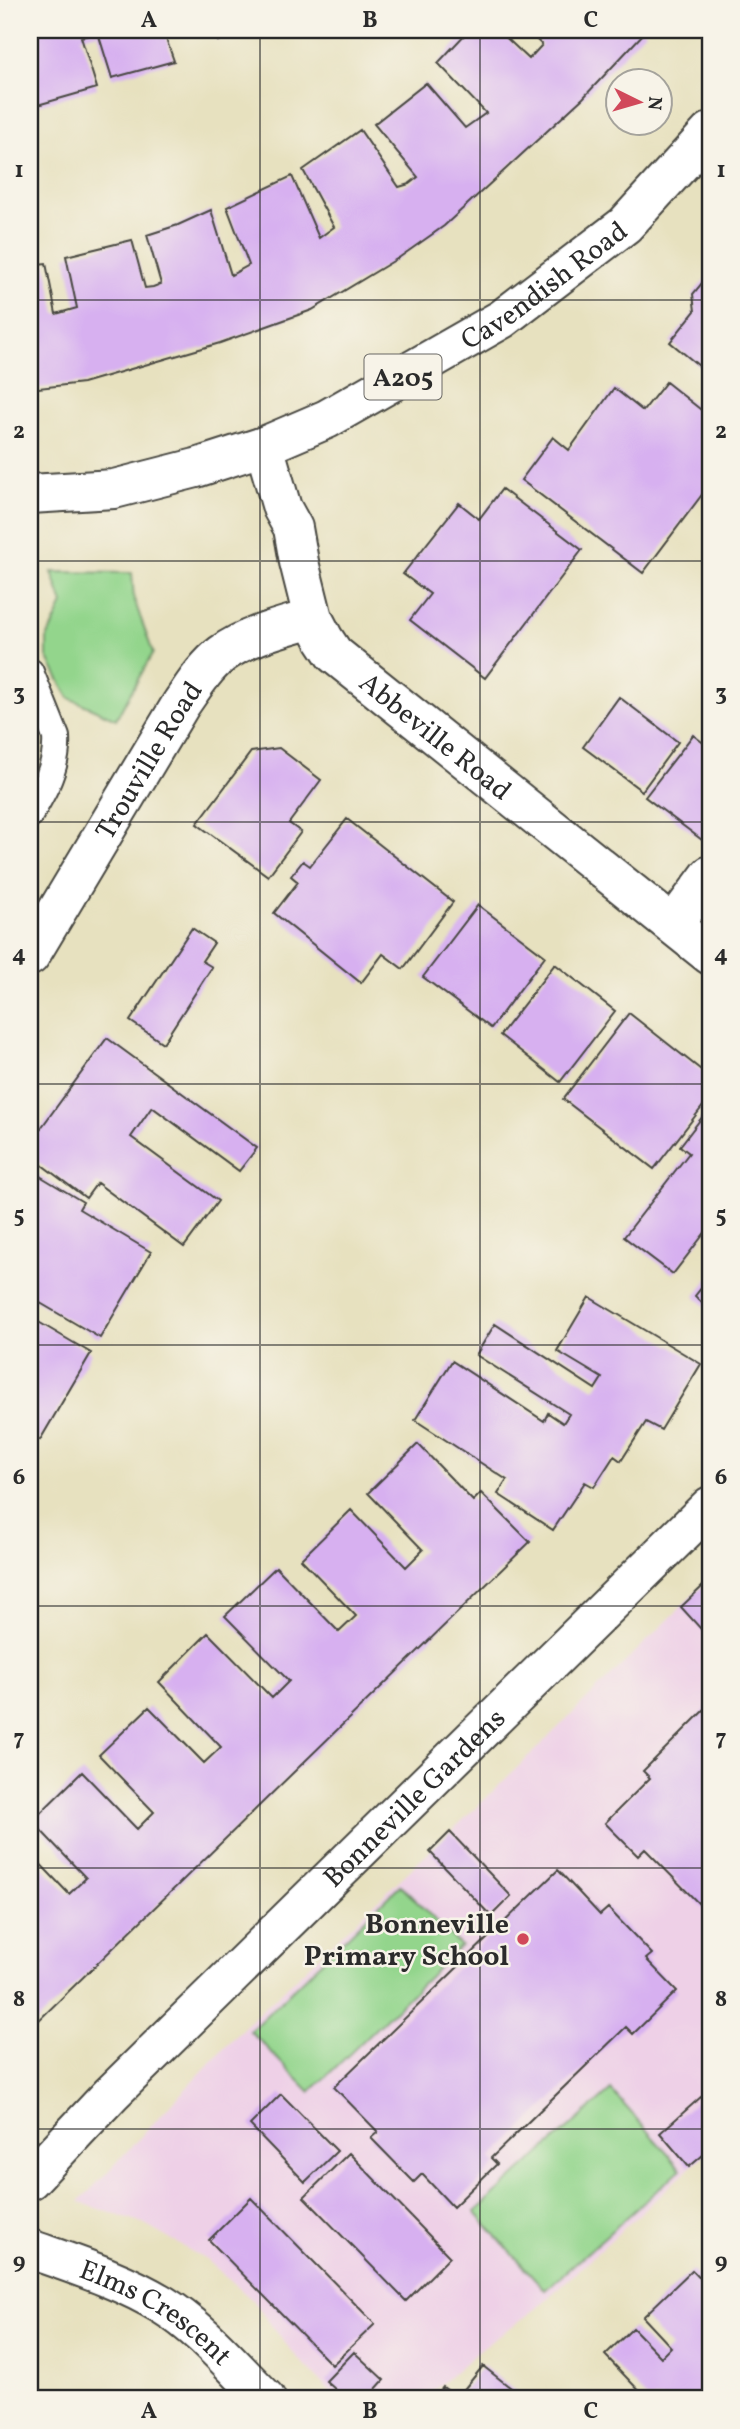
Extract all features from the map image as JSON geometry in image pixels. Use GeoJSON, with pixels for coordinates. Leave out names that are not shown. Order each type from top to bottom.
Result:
{"type":"FeatureCollection","features":[{"type":"Feature","properties":{"kind":"main road","name":"Cavendish Road"},"geometry":{"type":"LineString","coordinates":[[30,494],[114,489],[196,468],[264,446],[327,419],[502,319],[625,225],[710,132]]}},
{"type":"Feature","properties":{"kind":"main road","name":"Abbeville Road"},"geometry":{"type":"LineString","coordinates":[[264,446],[282,508],[293,528],[313,618],[334,654],[710,955]]}},
{"type":"Feature","properties":{"kind":"main road","name":"Trouville Road"},"geometry":{"type":"LineString","coordinates":[[30,956],[181,704],[202,674],[222,655],[244,641],[313,618]]}},
{"type":"Feature","properties":{"kind":"main road"},"geometry":{"type":"LineString","coordinates":[[673,925],[710,875]]}},
{"type":"Feature","properties":{"kind":"main road","name":"Bonneville Gardens"},"geometry":{"type":"LineString","coordinates":[[30,2180],[111,2094],[710,1506]]}},
{"type":"Feature","properties":{"kind":"main road","name":"Elms Crescent"},"geometry":{"type":"LineString","coordinates":[[30,2249],[95,2273],[165,2306],[208,2341],[264,2399]]}},
{"type":"Feature","properties":{"kind":"lane"},"geometry":{"type":"LineString","coordinates":[[30,672],[56,737],[57,747],[44,789],[30,814]]}},
{"type":"Feature","properties":{"kind":"shaded area","name":"Bonneville Primary School"},"geometry":{"type":"Polygon","coordinates":[[[710,1579],[710,2149],[536,2309],[483,2347],[424,2399],[337,2399],[292,2352],[251,2299],[207,2260],[143,2224],[79,2202],[244,2027],[480,1804],[710,1579]]]}},
{"type":"Feature","properties":{"kind":"green space"},"geometry":{"type":"Polygon","coordinates":[[[52,572],[132,573],[134,599],[153,653],[116,719],[69,698],[47,657],[47,638],[63,604],[52,572]]]}},
{"type":"Feature","properties":{"kind":"green space"},"geometry":{"type":"Polygon","coordinates":[[[400,1885],[461,1946],[310,2092],[250,2031],[400,1885]]]}},
{"type":"Feature","properties":{"kind":"green space"},"geometry":{"type":"Polygon","coordinates":[[[611,2090],[681,2169],[545,2290],[475,2212],[611,2090]]]}},
{"type":"Feature","properties":{"kind":"building"},"geometry":{"type":"Polygon","coordinates":[[[30,30],[163,30],[174,61],[112,78],[98,33],[81,37],[97,88],[34,106],[30,94],[30,30]]]}},
{"type":"Feature","properties":{"kind":"building"},"geometry":{"type":"Polygon","coordinates":[[[211,30],[234,30],[218,41],[211,30]]]}},
{"type":"Feature","properties":{"kind":"building"},"geometry":{"type":"Polygon","coordinates":[[[469,30],[498,30],[529,59],[542,45],[527,30],[645,32],[613,66],[604,66],[604,76],[583,98],[444,226],[400,257],[312,310],[220,343],[83,383],[30,389],[30,265],[46,263],[56,314],[77,308],[66,256],[132,240],[145,288],[153,287],[161,284],[147,235],[211,210],[231,275],[249,265],[227,207],[292,176],[319,238],[334,227],[303,170],[360,130],[399,187],[409,184],[418,177],[374,124],[426,83],[465,128],[486,113],[438,63],[469,30]]]}},
{"type":"Feature","properties":{"kind":"building"},"geometry":{"type":"Polygon","coordinates":[[[707,277],[710,277],[710,375],[670,342],[695,311],[693,294],[707,277]]]}},
{"type":"Feature","properties":{"kind":"building"},"geometry":{"type":"Polygon","coordinates":[[[666,382],[710,417],[710,484],[643,573],[521,480],[553,437],[569,450],[614,388],[643,411],[666,382]]]}},
{"type":"Feature","properties":{"kind":"building"},"geometry":{"type":"Polygon","coordinates":[[[502,489],[582,550],[485,678],[410,620],[430,594],[403,574],[459,503],[479,519],[502,489]]]}},
{"type":"Feature","properties":{"kind":"building"},"geometry":{"type":"Polygon","coordinates":[[[619,697],[678,742],[642,791],[583,747],[619,697]]]}},
{"type":"Feature","properties":{"kind":"building"},"geometry":{"type":"Polygon","coordinates":[[[693,735],[710,748],[710,846],[645,797],[693,735]]]}},
{"type":"Feature","properties":{"kind":"building"},"geometry":{"type":"Polygon","coordinates":[[[279,748],[321,780],[289,823],[301,832],[268,876],[197,824],[251,752],[279,748]]]}},
{"type":"Feature","properties":{"kind":"building"},"geometry":{"type":"Polygon","coordinates":[[[347,819],[453,902],[403,969],[383,954],[361,983],[274,913],[298,882],[291,876],[303,861],[310,866],[347,819]]]}},
{"type":"Feature","properties":{"kind":"building"},"geometry":{"type":"Polygon","coordinates":[[[478,905],[545,956],[491,1028],[423,977],[478,905]]]}},
{"type":"Feature","properties":{"kind":"building"},"geometry":{"type":"Polygon","coordinates":[[[192,928],[214,943],[202,961],[212,967],[163,1043],[130,1021],[192,928]]]}},
{"type":"Feature","properties":{"kind":"building"},"geometry":{"type":"Polygon","coordinates":[[[555,964],[615,1011],[560,1082],[500,1035],[555,964]]]}},
{"type":"Feature","properties":{"kind":"building"},"geometry":{"type":"Polygon","coordinates":[[[629,1013],[710,1077],[710,1097],[654,1169],[563,1099],[629,1013]]]}},
{"type":"Feature","properties":{"kind":"building"},"geometry":{"type":"Polygon","coordinates":[[[107,1038],[257,1148],[239,1171],[152,1107],[131,1137],[218,1201],[184,1247],[97,1183],[86,1198],[30,1156],[30,1143],[107,1038]]]}},
{"type":"Feature","properties":{"kind":"building"},"geometry":{"type":"Polygon","coordinates":[[[710,1107],[710,1226],[673,1274],[624,1237],[689,1153],[680,1146],[710,1107]]]}},
{"type":"Feature","properties":{"kind":"building"},"geometry":{"type":"Polygon","coordinates":[[[30,1170],[83,1202],[79,1209],[151,1252],[100,1338],[30,1297],[30,1170]]]}},
{"type":"Feature","properties":{"kind":"building"},"geometry":{"type":"Polygon","coordinates":[[[710,1277],[710,1311],[695,1296],[710,1277]]]}},
{"type":"Feature","properties":{"kind":"building"},"geometry":{"type":"Polygon","coordinates":[[[589,1297],[701,1364],[661,1430],[646,1422],[621,1461],[614,1456],[594,1487],[585,1482],[553,1530],[498,1494],[507,1480],[415,1420],[452,1361],[544,1421],[548,1413],[563,1423],[569,1414],[476,1355],[495,1324],[595,1389],[602,1378],[557,1351],[589,1297]]]}},
{"type":"Feature","properties":{"kind":"building"},"geometry":{"type":"Polygon","coordinates":[[[30,1317],[91,1353],[40,1440],[30,1433],[30,1317]]]}},
{"type":"Feature","properties":{"kind":"building"},"geometry":{"type":"Polygon","coordinates":[[[418,1444],[473,1501],[481,1493],[530,1542],[30,2029],[30,1853],[69,1894],[86,1878],[32,1821],[82,1772],[137,1829],[154,1812],[99,1755],[149,1707],[204,1763],[221,1747],[159,1682],[208,1633],[272,1698],[289,1681],[225,1616],[276,1567],[339,1632],[356,1616],[301,1559],[351,1510],[406,1567],[423,1550],[368,1493],[418,1444]]]}},
{"type":"Feature","properties":{"kind":"building"},"geometry":{"type":"Polygon","coordinates":[[[703,1586],[710,1593],[710,1639],[681,1607],[703,1586]]]}},
{"type":"Feature","properties":{"kind":"building"},"geometry":{"type":"Polygon","coordinates":[[[710,1704],[710,1915],[645,1849],[638,1856],[605,1823],[650,1778],[643,1771],[710,1704]]]}},
{"type":"Feature","properties":{"kind":"building"},"geometry":{"type":"Polygon","coordinates":[[[450,1832],[511,1896],[491,1916],[430,1852],[450,1832]]]}},
{"type":"Feature","properties":{"kind":"building"},"geometry":{"type":"Polygon","coordinates":[[[558,1870],[600,1915],[608,1908],[652,1954],[646,1959],[677,1991],[633,2034],[626,2027],[491,2158],[497,2164],[453,2207],[422,2174],[414,2182],[371,2138],[378,2132],[334,2087],[558,1870]]]}},
{"type":"Feature","properties":{"kind":"building"},"geometry":{"type":"Polygon","coordinates":[[[710,2089],[710,2149],[689,2167],[660,2133],[710,2089]]]}},
{"type":"Feature","properties":{"kind":"building"},"geometry":{"type":"Polygon","coordinates":[[[281,2094],[337,2151],[305,2182],[250,2125],[281,2094]]]}},
{"type":"Feature","properties":{"kind":"building"},"geometry":{"type":"Polygon","coordinates":[[[349,2153],[450,2257],[406,2301],[304,2197],[349,2153]]]}},
{"type":"Feature","properties":{"kind":"building"},"geometry":{"type":"Polygon","coordinates":[[[251,2198],[375,2324],[332,2365],[209,2240],[251,2198]]]}},
{"type":"Feature","properties":{"kind":"building"},"geometry":{"type":"Polygon","coordinates":[[[692,2270],[710,2289],[710,2399],[647,2399],[605,2355],[633,2328],[661,2357],[671,2347],[643,2317],[692,2270]]]}},
{"type":"Feature","properties":{"kind":"building"},"geometry":{"type":"Polygon","coordinates":[[[354,2352],[384,2380],[367,2399],[346,2399],[326,2381],[354,2352]]]}},
{"type":"Feature","properties":{"kind":"building"},"geometry":{"type":"Polygon","coordinates":[[[483,2366],[525,2399],[434,2399],[443,2387],[457,2398],[483,2366]]]}},
{"type":"Feature","properties":{"kind":"place","name":"Bonneville Primary School"},"geometry":{"type":"Point","coordinates":[523,1939]}}]}
